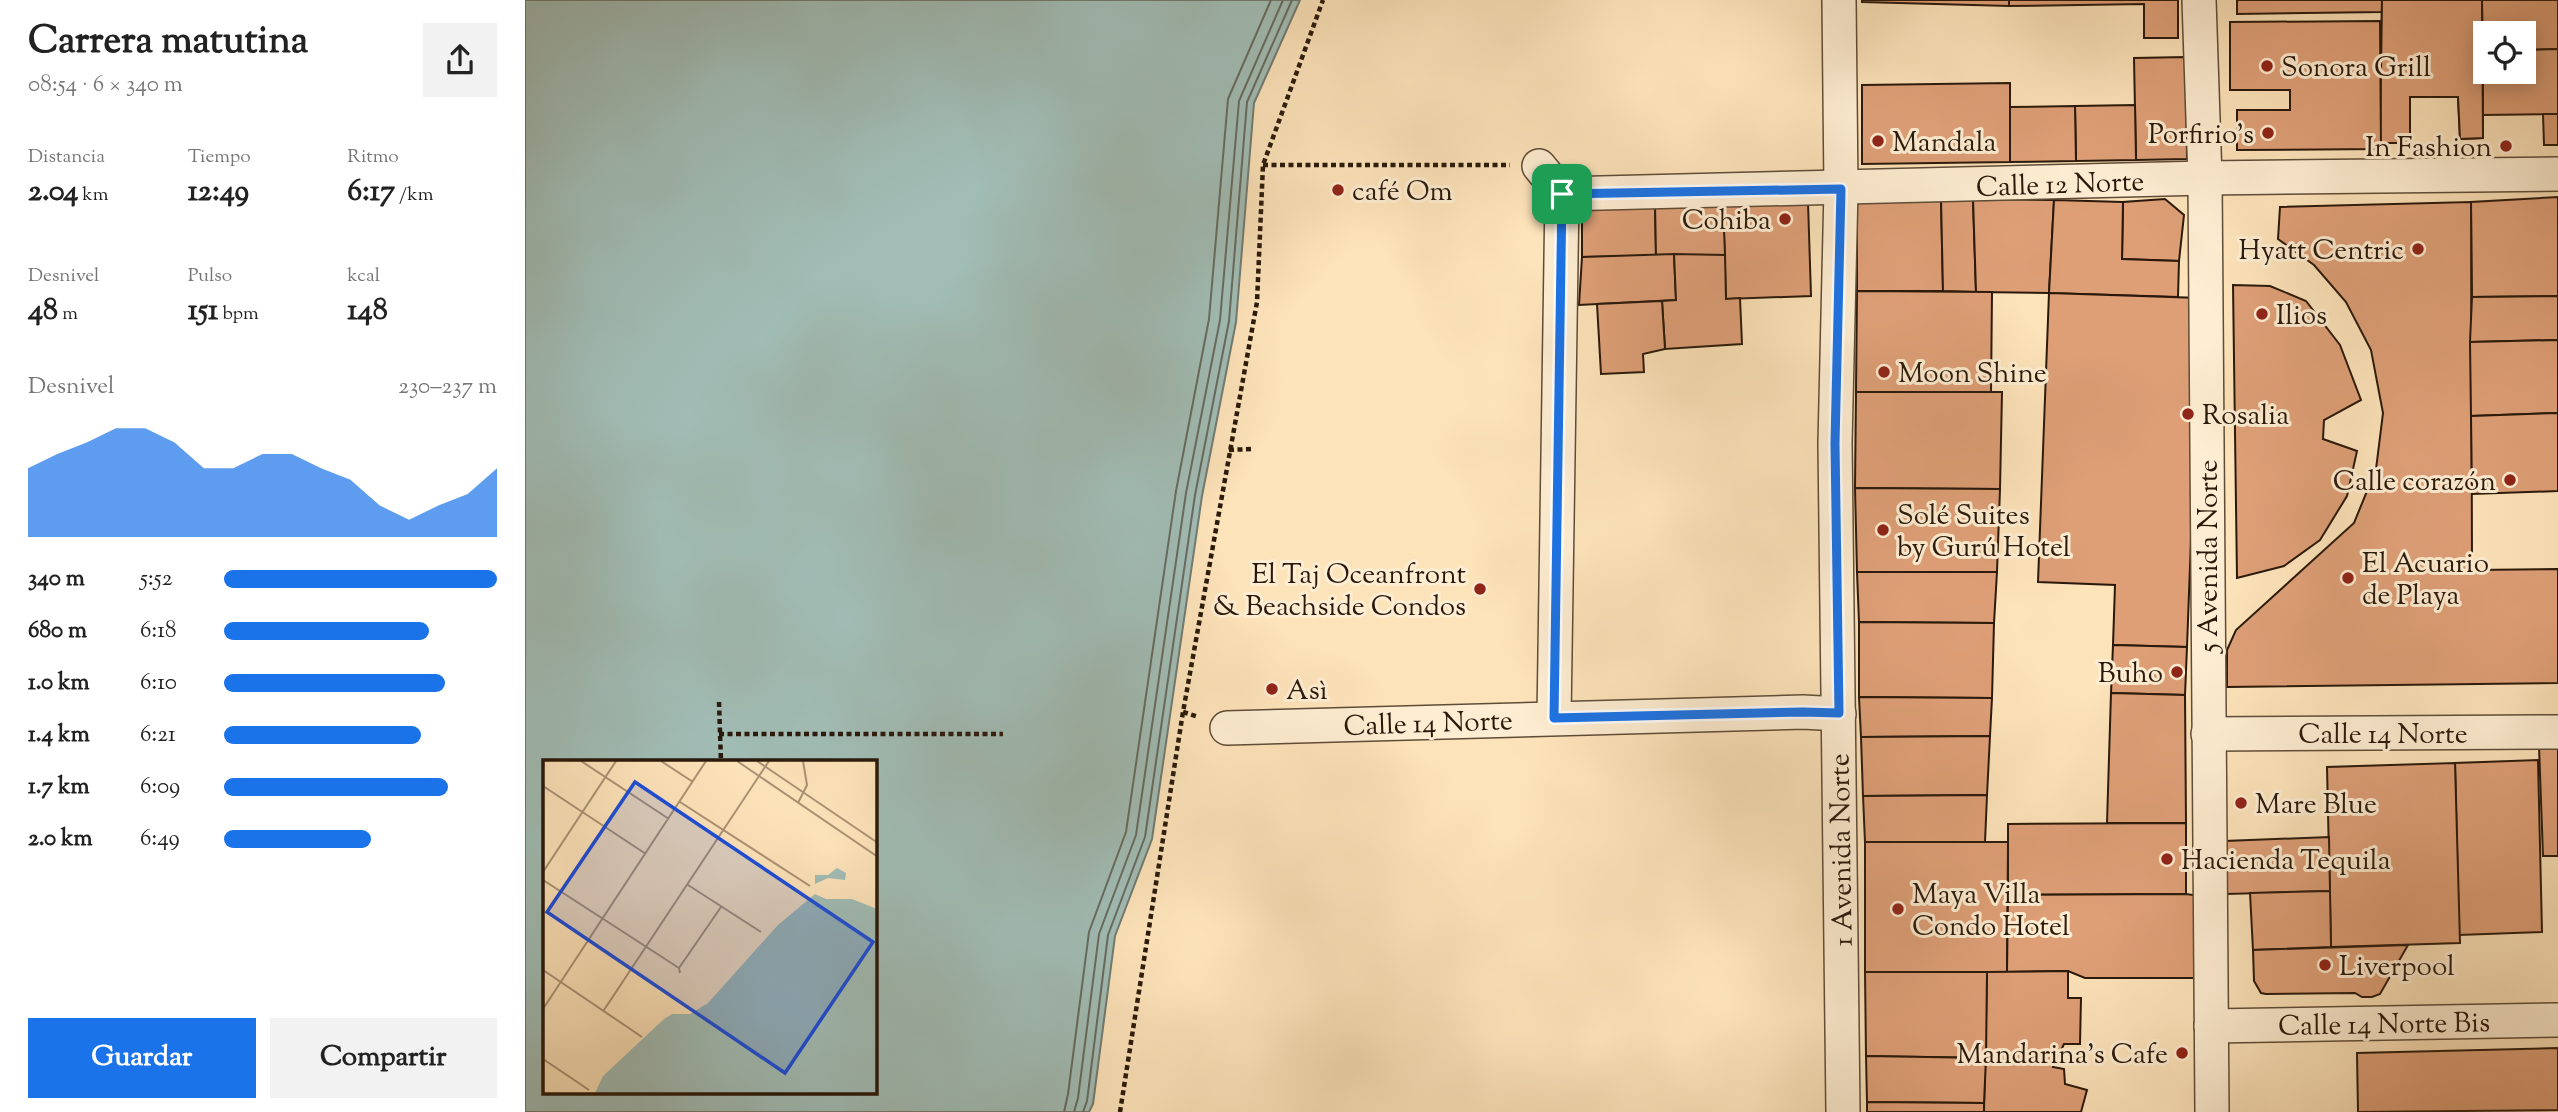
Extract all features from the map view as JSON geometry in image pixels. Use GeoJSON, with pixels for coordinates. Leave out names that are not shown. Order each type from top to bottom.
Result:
{"type":"FeatureCollection","features":[{"type":"Feature","properties":{"kind":"street","name":"1 Avenida Norte"},"geometry":{"type":"LineString","coordinates":[[1839,0],[1841,189],[1835,443],[1843,1112]]}},
{"type":"Feature","properties":{"kind":"street","name":"5 Avenida Norte"},"geometry":{"type":"LineString","coordinates":[[2199,0],[2205,178],[2207,734],[2212,1112]]}},
{"type":"Feature","properties":{"kind":"street"},"geometry":{"type":"LineString","coordinates":[[1539,166],[1562,194],[1554,718]]}},
{"type":"Feature","properties":{"kind":"street","name":"Calle 12 Norte"},"geometry":{"type":"LineString","coordinates":[[1562,194],[2205,178],[2558,174]]}},
{"type":"Feature","properties":{"kind":"street","name":"Calle 14 Norte"},"geometry":{"type":"LineString","coordinates":[[1227,728],[1839,713]]}},
{"type":"Feature","properties":{"kind":"street","name":"Calle 14 Norte"},"geometry":{"type":"LineString","coordinates":[[2207,734],[2558,732]]}},
{"type":"Feature","properties":{"kind":"street","name":"Calle 14 Norte Bis"},"geometry":{"type":"LineString","coordinates":[[2211,1026],[2558,1020]]}},
{"type":"Feature","properties":{"kind":"path"},"geometry":{"type":"LineString","coordinates":[[1120,1112],[1183,712],[1257,302],[1263,165],[1323,0]]}},
{"type":"Feature","properties":{"kind":"path"},"geometry":{"type":"LineString","coordinates":[[1263,165],[1539,166]]}},
{"type":"Feature","properties":{"kind":"path"},"geometry":{"type":"LineString","coordinates":[[1229,450],[1251,449]]}},
{"type":"Feature","properties":{"kind":"path"},"geometry":{"type":"LineString","coordinates":[[719,702],[720,760]]}},
{"type":"Feature","properties":{"kind":"path"},"geometry":{"type":"LineString","coordinates":[[719,734],[1003,734]]}},
{"type":"Feature","properties":{"kind":"water"},"geometry":{"type":"Polygon","coordinates":[[[525,0],[1300,0],[1254,103],[1236,322],[1202,496],[1152,839],[1115,936],[1093,1104],[1089,1112],[525,1112],[525,0]]]}},
{"type":"Feature","properties":{"kind":"building"},"geometry":{"type":"Polygon","coordinates":[[[2009,0],[2009,6],[1862,2],[2009,0]]]}},
{"type":"Feature","properties":{"kind":"building"},"geometry":{"type":"Polygon","coordinates":[[[2009,0],[2178,0],[2178,38],[2144,38],[2144,4],[2009,6],[2009,0]]]}},
{"type":"Feature","properties":{"kind":"building"},"geometry":{"type":"Polygon","coordinates":[[[2237,0],[2382,0],[2382,12],[2237,14],[2237,0]]]}},
{"type":"Feature","properties":{"kind":"building"},"geometry":{"type":"Polygon","coordinates":[[[2382,0],[2414,0],[2414,56],[2447,55],[2447,0],[2482,0],[2482,21],[2473,21],[2473,84],[2483,84],[2483,138],[2460,139],[2458,97],[2410,97],[2410,143],[2380,143],[2382,0]]]}},
{"type":"Feature","properties":{"kind":"building"},"geometry":{"type":"Polygon","coordinates":[[[2382,0],[2482,0],[2482,21],[2473,21],[2473,84],[2483,84],[2483,138],[2460,139],[2458,97],[2410,97],[2410,143],[2380,143],[2382,0]]]}},
{"type":"Feature","properties":{"kind":"building"},"geometry":{"type":"Polygon","coordinates":[[[2482,0],[2558,0],[2558,49],[2536,50],[2536,21],[2482,21],[2482,0]]]}},
{"type":"Feature","properties":{"kind":"building"},"geometry":{"type":"Polygon","coordinates":[[[2380,21],[2381,149],[2237,150],[2237,110],[2290,110],[2290,90],[2230,90],[2230,22],[2380,21]]]}},
{"type":"Feature","properties":{"kind":"building"},"geometry":{"type":"Polygon","coordinates":[[[2558,49],[2558,114],[2483,115],[2483,84],[2536,84],[2536,50],[2558,49]]]}},
{"type":"Feature","properties":{"kind":"building"},"geometry":{"type":"Polygon","coordinates":[[[2186,57],[2187,159],[2136,160],[2134,58],[2186,57]]]}},
{"type":"Feature","properties":{"kind":"building"},"geometry":{"type":"Polygon","coordinates":[[[2010,83],[2010,162],[1862,164],[1862,85],[2010,83]]]}},
{"type":"Feature","properties":{"kind":"building"},"geometry":{"type":"Polygon","coordinates":[[[2135,105],[2136,160],[2076,161],[2075,106],[2135,105]]]}},
{"type":"Feature","properties":{"kind":"building"},"geometry":{"type":"Polygon","coordinates":[[[2075,106],[2076,161],[2010,162],[2010,107],[2075,106]]]}},
{"type":"Feature","properties":{"kind":"building"},"geometry":{"type":"Polygon","coordinates":[[[2543,114],[2558,114],[2558,145],[2544,145],[2543,114]]]}},
{"type":"Feature","properties":{"kind":"building"},"geometry":{"type":"Polygon","coordinates":[[[2558,197],[2558,296],[2472,297],[2471,202],[2558,197]]]}},
{"type":"Feature","properties":{"kind":"building"},"geometry":{"type":"Polygon","coordinates":[[[1941,199],[1943,291],[1857,291],[1857,202],[1941,199]]]}},
{"type":"Feature","properties":{"kind":"building"},"geometry":{"type":"Polygon","coordinates":[[[1941,199],[1973,199],[1976,292],[1943,291],[1941,199]]]}},
{"type":"Feature","properties":{"kind":"building"},"geometry":{"type":"Polygon","coordinates":[[[1973,199],[2054,200],[2049,293],[1976,292],[1973,199]]]}},
{"type":"Feature","properties":{"kind":"building"},"geometry":{"type":"Polygon","coordinates":[[[2165,199],[2184,215],[2179,261],[2122,259],[2123,202],[2165,199]]]}},
{"type":"Feature","properties":{"kind":"building"},"geometry":{"type":"Polygon","coordinates":[[[2054,200],[2123,202],[2122,259],[2179,261],[2178,297],[2049,293],[2054,200]]]}},
{"type":"Feature","properties":{"kind":"building"},"geometry":{"type":"Polygon","coordinates":[[[1808,202],[1811,296],[1726,299],[1723,204],[1808,202]]]}},
{"type":"Feature","properties":{"kind":"building"},"geometry":{"type":"Polygon","coordinates":[[[2471,202],[2472,570],[2558,569],[2558,683],[2227,687],[2227,650],[2236,630],[2354,523],[2376,469],[2383,413],[2371,350],[2346,302],[2314,265],[2278,239],[2280,207],[2471,202]]]}},
{"type":"Feature","properties":{"kind":"building"},"geometry":{"type":"Polygon","coordinates":[[[1655,204],[1656,256],[1582,257],[1582,205],[1655,204]]]}},
{"type":"Feature","properties":{"kind":"building"},"geometry":{"type":"Polygon","coordinates":[[[1655,204],[1723,204],[1725,255],[1656,256],[1655,204]]]}},
{"type":"Feature","properties":{"kind":"building"},"geometry":{"type":"Polygon","coordinates":[[[1674,254],[1676,300],[1579,305],[1582,257],[1674,254]]]}},
{"type":"Feature","properties":{"kind":"building"},"geometry":{"type":"Polygon","coordinates":[[[1674,254],[1725,255],[1726,299],[1740,298],[1742,344],[1665,349],[1662,301],[1676,300],[1674,254]]]}},
{"type":"Feature","properties":{"kind":"building"},"geometry":{"type":"Polygon","coordinates":[[[2233,285],[2270,286],[2306,301],[2340,345],[2361,400],[2324,420],[2323,439],[2357,451],[2347,496],[2320,540],[2284,566],[2237,578],[2233,285]]]}},
{"type":"Feature","properties":{"kind":"building"},"geometry":{"type":"Polygon","coordinates":[[[1857,291],[1992,292],[1991,393],[1856,392],[1857,291]]]}},
{"type":"Feature","properties":{"kind":"building"},"geometry":{"type":"Polygon","coordinates":[[[2049,293],[2200,298],[2187,647],[2113,645],[2115,585],[2038,582],[2049,293]]]}},
{"type":"Feature","properties":{"kind":"building"},"geometry":{"type":"Polygon","coordinates":[[[2558,296],[2558,340],[2470,342],[2472,297],[2558,296]]]}},
{"type":"Feature","properties":{"kind":"building"},"geometry":{"type":"Polygon","coordinates":[[[1662,301],[1665,349],[1643,354],[1644,372],[1601,374],[1597,304],[1662,301]]]}},
{"type":"Feature","properties":{"kind":"building"},"geometry":{"type":"Polygon","coordinates":[[[2558,340],[2558,413],[2471,416],[2470,342],[2558,340]]]}},
{"type":"Feature","properties":{"kind":"building"},"geometry":{"type":"Polygon","coordinates":[[[1856,392],[2002,392],[2000,489],[1855,488],[1856,392]]]}},
{"type":"Feature","properties":{"kind":"building"},"geometry":{"type":"Polygon","coordinates":[[[2558,413],[2558,491],[2472,494],[2471,416],[2558,413]]]}},
{"type":"Feature","properties":{"kind":"building"},"geometry":{"type":"Polygon","coordinates":[[[1855,488],[2000,489],[1997,572],[1857,572],[1855,488]]]}},
{"type":"Feature","properties":{"kind":"building"},"geometry":{"type":"Polygon","coordinates":[[[1857,572],[1997,572],[1994,623],[1859,622],[1857,572]]]}},
{"type":"Feature","properties":{"kind":"building"},"geometry":{"type":"Polygon","coordinates":[[[1859,622],[1994,623],[1992,698],[1859,697],[1859,622]]]}},
{"type":"Feature","properties":{"kind":"building"},"geometry":{"type":"Polygon","coordinates":[[[2113,645],[2187,647],[2185,695],[2111,693],[2113,645]]]}},
{"type":"Feature","properties":{"kind":"building"},"geometry":{"type":"Polygon","coordinates":[[[2111,693],[2185,695],[2186,823],[2107,823],[2111,693]]]}},
{"type":"Feature","properties":{"kind":"building"},"geometry":{"type":"Polygon","coordinates":[[[1859,697],[1992,698],[1990,736],[1861,737],[1859,697]]]}},
{"type":"Feature","properties":{"kind":"building"},"geometry":{"type":"Polygon","coordinates":[[[1990,736],[1987,795],[1863,796],[1861,737],[1990,736]]]}},
{"type":"Feature","properties":{"kind":"building"},"geometry":{"type":"Polygon","coordinates":[[[2558,745],[2558,856],[2543,856],[2539,746],[2558,745]]]}},
{"type":"Feature","properties":{"kind":"building"},"geometry":{"type":"Polygon","coordinates":[[[2538,760],[2542,932],[2459,935],[2455,763],[2538,760]]]}},
{"type":"Feature","properties":{"kind":"building"},"geometry":{"type":"Polygon","coordinates":[[[2455,763],[2460,943],[2331,947],[2327,767],[2455,763]]]}},
{"type":"Feature","properties":{"kind":"building"},"geometry":{"type":"Polygon","coordinates":[[[1987,795],[1985,842],[1865,842],[1863,796],[1987,795]]]}},
{"type":"Feature","properties":{"kind":"building"},"geometry":{"type":"Polygon","coordinates":[[[2186,823],[2186,894],[2008,895],[2008,824],[2186,823]]]}},
{"type":"Feature","properties":{"kind":"building"},"geometry":{"type":"Polygon","coordinates":[[[2329,837],[2330,891],[2227,894],[2225,841],[2329,837]]]}},
{"type":"Feature","properties":{"kind":"building"},"geometry":{"type":"Polygon","coordinates":[[[1865,842],[2008,842],[2007,972],[1865,972],[1865,842]]]}},
{"type":"Feature","properties":{"kind":"building"},"geometry":{"type":"Polygon","coordinates":[[[2330,891],[2331,947],[2253,950],[2250,893],[2330,891]]]}},
{"type":"Feature","properties":{"kind":"building"},"geometry":{"type":"Polygon","coordinates":[[[2008,895],[2200,896],[2200,978],[2085,978],[2068,971],[2007,972],[2008,895]]]}},
{"type":"Feature","properties":{"kind":"building","name":"Liverpool"},"geometry":{"type":"Polygon","coordinates":[[[2408,945],[2380,994],[2372,997],[2362,997],[2355,993],[2266,994],[2261,993],[2254,981],[2253,950],[2408,945]]]}},
{"type":"Feature","properties":{"kind":"building"},"geometry":{"type":"Polygon","coordinates":[[[2068,971],[2068,998],[2081,998],[2080,1044],[2064,1044],[2053,1067],[2064,1069],[2065,1084],[2087,1090],[2081,1112],[1984,1112],[1987,972],[2068,971]]]}},
{"type":"Feature","properties":{"kind":"building"},"geometry":{"type":"Polygon","coordinates":[[[1865,972],[1987,972],[1986,1058],[1866,1056],[1865,972]]]}},
{"type":"Feature","properties":{"kind":"building"},"geometry":{"type":"Polygon","coordinates":[[[2558,1048],[2558,1110],[2358,1112],[2357,1053],[2558,1048]]]}},
{"type":"Feature","properties":{"kind":"building"},"geometry":{"type":"Polygon","coordinates":[[[1866,1056],[1986,1058],[1984,1103],[1867,1102],[1866,1056]]]}},
{"type":"Feature","properties":{"kind":"building"},"geometry":{"type":"Polygon","coordinates":[[[1867,1102],[1984,1103],[1984,1112],[1867,1112],[1867,1102]]]}},
{"type":"Feature","properties":{"kind":"place","name":"Sonora Grill"},"geometry":{"type":"Point","coordinates":[2267,66]}},
{"type":"Feature","properties":{"kind":"place","name":"Porfirio's"},"geometry":{"type":"Point","coordinates":[2268,133]}},
{"type":"Feature","properties":{"kind":"place","name":"Mandala"},"geometry":{"type":"Point","coordinates":[1878,141]}},
{"type":"Feature","properties":{"kind":"place","name":"In Fashion"},"geometry":{"type":"Point","coordinates":[2506,146]}},
{"type":"Feature","properties":{"kind":"place","name":"café Om"},"geometry":{"type":"Point","coordinates":[1338,190]}},
{"type":"Feature","properties":{"kind":"place","name":"Cohiba"},"geometry":{"type":"Point","coordinates":[1785,219]}},
{"type":"Feature","properties":{"kind":"place","name":"Hyatt Centric"},"geometry":{"type":"Point","coordinates":[2418,249]}},
{"type":"Feature","properties":{"kind":"place","name":"Ilios"},"geometry":{"type":"Point","coordinates":[2262,314]}},
{"type":"Feature","properties":{"kind":"place","name":"Moon Shine"},"geometry":{"type":"Point","coordinates":[1884,372]}},
{"type":"Feature","properties":{"kind":"place","name":"Rosalia"},"geometry":{"type":"Point","coordinates":[2188,414]}},
{"type":"Feature","properties":{"kind":"place","name":"Calle corazón"},"geometry":{"type":"Point","coordinates":[2510,480]}},
{"type":"Feature","properties":{"kind":"place","name":"Solé Suites by Gurú Hotel"},"geometry":{"type":"Point","coordinates":[1883,530]}},
{"type":"Feature","properties":{"kind":"place","name":"El Acuario de Playa"},"geometry":{"type":"Point","coordinates":[2348,578]}},
{"type":"Feature","properties":{"kind":"place","name":"El Taj Oceanfront & Beachside Condos"},"geometry":{"type":"Point","coordinates":[1480,589]}},
{"type":"Feature","properties":{"kind":"place","name":"Buho"},"geometry":{"type":"Point","coordinates":[2177,672]}},
{"type":"Feature","properties":{"kind":"place","name":"Asì"},"geometry":{"type":"Point","coordinates":[1272,689]}},
{"type":"Feature","properties":{"kind":"place","name":"Mare Blue"},"geometry":{"type":"Point","coordinates":[2241,803]}},
{"type":"Feature","properties":{"kind":"place","name":"Hacienda Tequila"},"geometry":{"type":"Point","coordinates":[2167,859]}},
{"type":"Feature","properties":{"kind":"place","name":"Maya Villa Condo Hotel"},"geometry":{"type":"Point","coordinates":[1898,909]}},
{"type":"Feature","properties":{"kind":"place","name":"Liverpool"},"geometry":{"type":"Point","coordinates":[2325,965]}},
{"type":"Feature","properties":{"kind":"place","name":"Mandarina's Cafe"},"geometry":{"type":"Point","coordinates":[2182,1053]}},
{"type":"Feature","properties":{"kind":"route"},"geometry":{"type":"LineString","coordinates":[[1841,189],[1835,443],[1839,713],[1554,718],[1562,194],[1841,189]]}}]}
